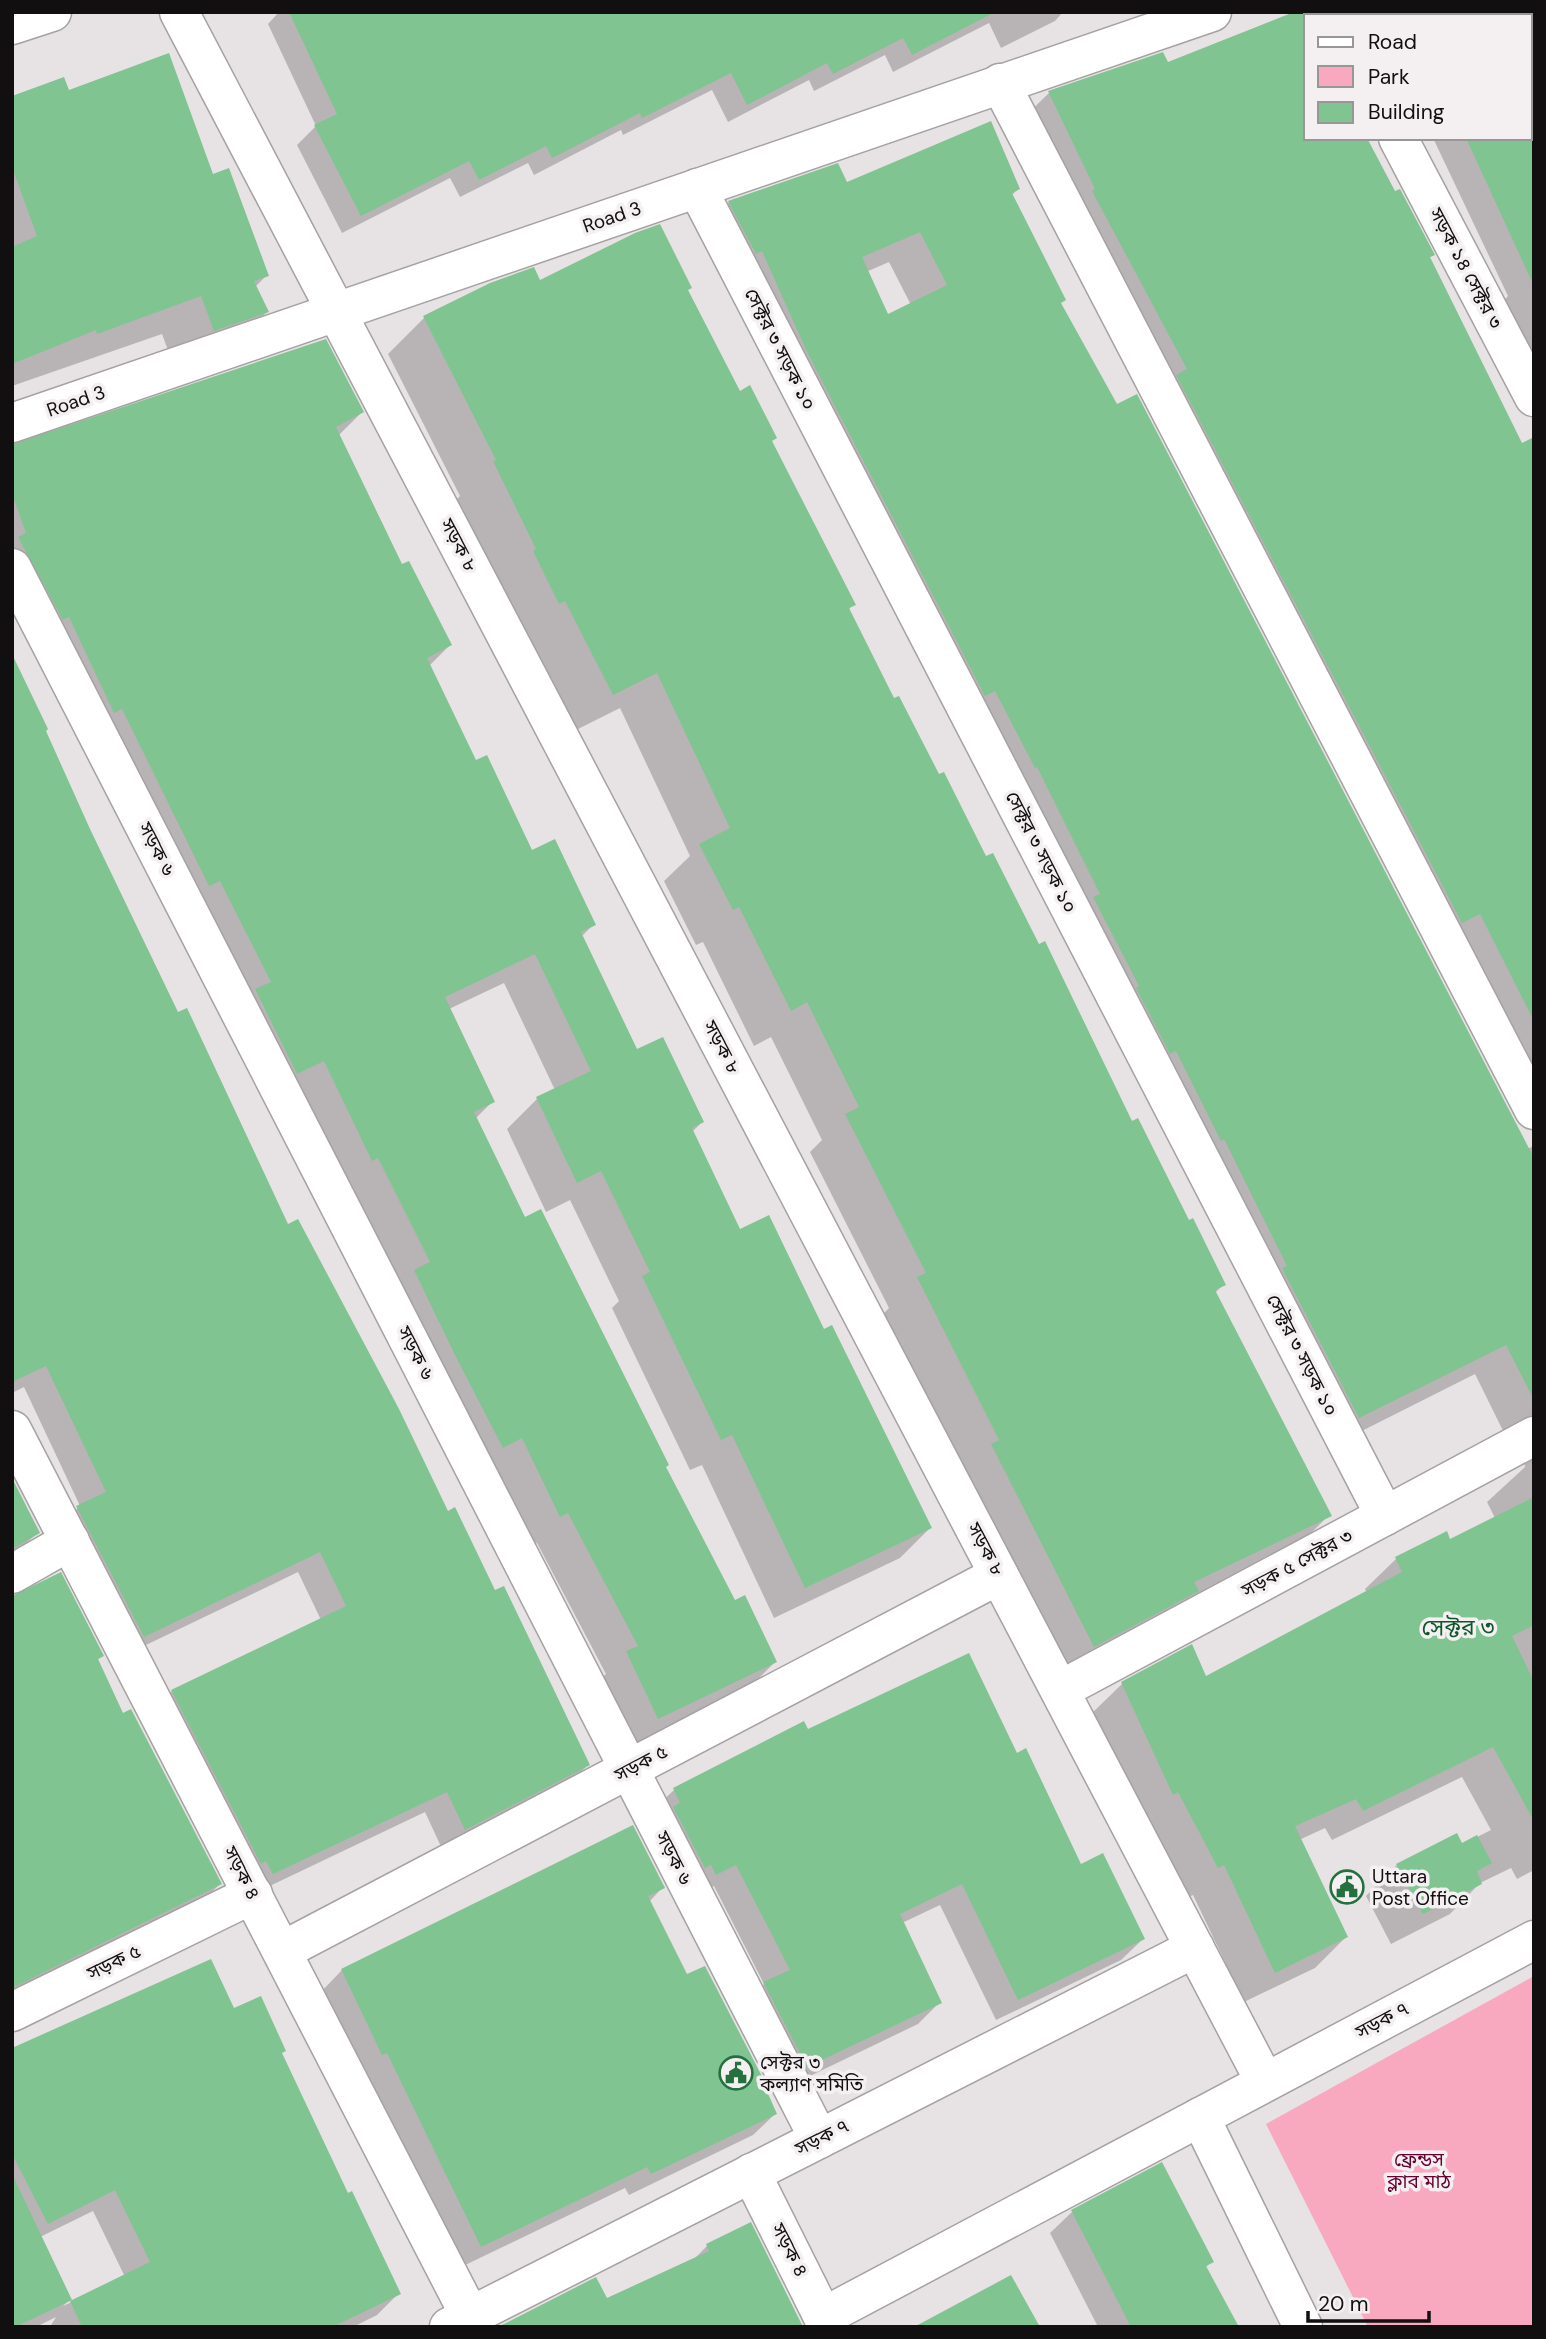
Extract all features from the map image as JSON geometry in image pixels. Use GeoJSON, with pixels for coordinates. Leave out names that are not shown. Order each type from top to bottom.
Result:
{"type":"FeatureCollection","features":[{"type":"Feature","properties":{"kind":"street"},"geometry":{"type":"LineString","coordinates":[[12,25],[51,12]]}},
{"type":"Feature","properties":{"kind":"street","name":"সড়ক ৮"},"geometry":{"type":"LineString","coordinates":[[179,12],[1265,2082]]}},
{"type":"Feature","properties":{"kind":"street","name":"Road 3"},"geometry":{"type":"LineString","coordinates":[[12,423],[1212,12]]}},
{"type":"Feature","properties":{"kind":"street"},"geometry":{"type":"LineString","coordinates":[[1000,83],[1534,1110]]}},
{"type":"Feature","properties":{"kind":"street","name":"সড়ক ১৪ সেক্টর ৩"},"geometry":{"type":"LineString","coordinates":[[1399,140],[1534,397]]}},
{"type":"Feature","properties":{"kind":"street","name":"সেক্টর ৩ সড়ক ১০"},"geometry":{"type":"LineString","coordinates":[[697,188],[1385,1516]]}},
{"type":"Feature","properties":{"kind":"street","name":"সড়ক ৬"},"geometry":{"type":"LineString","coordinates":[[12,568],[819,2139]]}},
{"type":"Feature","properties":{"kind":"street","name":"সড়ক ৪"},"geometry":{"type":"LineString","coordinates":[[12,1430],[282,1951],[460,2321]]}},
{"type":"Feature","properties":{"kind":"street","name":"সড়ক ৫ সেক্টর ৩"},"geometry":{"type":"LineString","coordinates":[[1060,1690],[1534,1436]]}},
{"type":"Feature","properties":{"kind":"street"},"geometry":{"type":"LineString","coordinates":[[12,1574],[70,1541]]}},
{"type":"Feature","properties":{"kind":"street","name":"সড়ক ৫"},"geometry":{"type":"LineString","coordinates":[[282,1951],[999,1575]]}},
{"type":"Feature","properties":{"kind":"street","name":"সড়ক ৫"},"geometry":{"type":"LineString","coordinates":[[12,2012],[253,1894]]}},
{"type":"Feature","properties":{"kind":"street","name":"সড়ক ৭"},"geometry":{"type":"LineString","coordinates":[[826,2322],[1200,2117],[1534,1940]]}},
{"type":"Feature","properties":{"kind":"street","name":"সড়ক ৭"},"geometry":{"type":"LineString","coordinates":[[460,2321],[1195,1948]]}},
{"type":"Feature","properties":{"kind":"street"},"geometry":{"type":"LineString","coordinates":[[1200,2117],[1303,2327]]}},
{"type":"Feature","properties":{"kind":"street","name":"সড়ক ৪"},"geometry":{"type":"LineString","coordinates":[[751,2173],[826,2322]]}},
{"type":"Feature","properties":{"kind":"green space","name":"ফ্রেন্ডস ক্লাব মাঠ"},"geometry":{"type":"Polygon","coordinates":[[[1534,1976],[1534,2327],[1368,2327],[1266,2124],[1534,1976]]]}},
{"type":"Feature","properties":{"kind":"building"},"geometry":{"type":"Polygon","coordinates":[[[289,12],[995,12],[912,55],[903,38],[833,74],[827,63],[747,105],[731,73],[642,118],[640,113],[552,158],[546,146],[479,180],[469,161],[361,216],[314,125],[337,114],[289,12]]]}},
{"type":"Feature","properties":{"kind":"building"},"geometry":{"type":"Polygon","coordinates":[[[1294,12],[1306,12],[1304,140],[1368,140],[1395,191],[1400,189],[1435,255],[1430,257],[1522,443],[1534,437],[1534,1021],[1480,914],[1462,923],[1176,375],[1187,369],[1092,191],[1095,189],[1048,91],[1163,52],[1168,62],[1294,12]]]}},
{"type":"Feature","properties":{"kind":"building"},"geometry":{"type":"Polygon","coordinates":[[[169,53],[213,174],[229,168],[269,276],[254,281],[269,312],[214,331],[201,296],[97,334],[96,330],[12,364],[12,247],[37,236],[12,167],[12,96],[64,77],[69,90],[169,53]]]}},
{"type":"Feature","properties":{"kind":"building"},"geometry":{"type":"Polygon","coordinates":[[[991,121],[1020,189],[1012,193],[1066,300],[1061,303],[1117,404],[1137,394],[1534,1158],[1534,1400],[1506,1345],[1359,1418],[1282,1268],[1287,1266],[1224,1139],[1221,1141],[1176,1051],[1170,1054],[1136,988],[1139,986],[1093,897],[1100,894],[1037,767],[1035,768],[995,691],[985,696],[808,354],[762,251],[756,254],[728,201],[838,163],[847,182],[991,121]],[[920,232],[862,257],[888,314],[947,285],[920,232]]]}},
{"type":"Feature","properties":{"kind":"building"},"geometry":{"type":"Polygon","coordinates":[[[1534,138],[1534,286],[1467,140],[1534,138]]]}},
{"type":"Feature","properties":{"kind":"building"},"geometry":{"type":"Polygon","coordinates":[[[660,224],[692,288],[688,290],[740,391],[750,385],[777,438],[772,441],[856,605],[849,608],[894,698],[899,696],[939,774],[944,772],[986,856],[993,853],[1039,944],[1045,941],[1132,1121],[1138,1118],[1189,1220],[1193,1218],[1226,1285],[1215,1290],[1332,1516],[1194,1582],[1199,1591],[1094,1647],[991,1444],[999,1440],[917,1277],[926,1273],[845,1114],[859,1107],[807,1002],[791,1011],[739,907],[733,910],[699,844],[730,828],[657,673],[613,695],[565,601],[559,604],[533,551],[536,549],[493,461],[496,460],[423,316],[490,283],[534,267],[540,280],[635,233],[660,224]]]}},
{"type":"Feature","properties":{"kind":"building"},"geometry":{"type":"Polygon","coordinates":[[[326,339],[364,412],[336,427],[402,564],[409,561],[452,645],[427,658],[476,760],[487,755],[532,850],[555,839],[596,925],[581,932],[637,1049],[663,1037],[704,1122],[692,1128],[740,1229],[769,1215],[824,1329],[832,1325],[932,1528],[805,1588],[732,1435],[721,1440],[642,1276],[650,1272],[601,1171],[577,1183],[536,1097],[591,1071],[535,954],[445,997],[495,1102],[474,1112],[525,1217],[541,1209],[669,1465],[666,1467],[735,1600],[745,1595],[777,1662],[658,1719],[626,1651],[638,1646],[568,1513],[560,1517],[522,1438],[503,1448],[455,1355],[414,1270],[430,1262],[378,1158],[372,1161],[324,1061],[297,1074],[255,989],[271,982],[220,881],[209,886],[122,709],[114,713],[69,617],[63,620],[18,537],[26,533],[12,494],[12,444],[326,339]]]}},
{"type":"Feature","properties":{"kind":"building"},"geometry":{"type":"Polygon","coordinates":[[[12,654],[48,729],[46,731],[90,829],[178,1012],[187,1008],[288,1224],[298,1219],[399,1409],[448,1511],[455,1507],[495,1590],[504,1586],[590,1765],[465,1830],[447,1792],[273,1874],[266,1861],[261,1864],[171,1690],[346,1606],[320,1552],[144,1637],[76,1506],[106,1492],[46,1366],[12,1382],[12,654]]]}},
{"type":"Feature","properties":{"kind":"building"},"geometry":{"type":"Polygon","coordinates":[[[12,1478],[40,1533],[12,1549],[12,1478]]]}},
{"type":"Feature","properties":{"kind":"building"},"geometry":{"type":"Polygon","coordinates":[[[1534,1497],[1534,1625],[1512,1636],[1534,1682],[1534,1821],[1493,1747],[1363,1811],[1356,1799],[1295,1826],[1348,1937],[1275,1973],[1224,1865],[1218,1868],[1178,1792],[1173,1795],[1121,1682],[1192,1644],[1206,1676],[1402,1572],[1395,1557],[1447,1531],[1450,1539],[1534,1497]]]}},
{"type":"Feature","properties":{"kind":"building"},"geometry":{"type":"Polygon","coordinates":[[[61,1572],[104,1656],[98,1659],[123,1713],[131,1709],[222,1884],[12,1988],[12,1596],[61,1572]]]}},
{"type":"Feature","properties":{"kind":"building"},"geometry":{"type":"Polygon","coordinates":[[[969,1653],[1017,1753],[1026,1748],[1081,1864],[1103,1853],[1145,1939],[1018,2000],[962,1884],[900,1914],[942,2003],[807,2067],[763,1982],[790,1970],[736,1865],[716,1875],[711,1865],[705,1868],[673,1807],[680,1803],[673,1788],[804,1721],[808,1729],[969,1653]]]}},
{"type":"Feature","properties":{"kind":"building"},"geometry":{"type":"Polygon","coordinates":[[[633,1825],[665,1888],[648,1896],[687,1974],[705,1966],[767,2086],[765,2087],[777,2114],[651,2174],[647,2167],[481,2247],[387,2053],[382,2055],[341,1969],[633,1825]]]}},
{"type":"Feature","properties":{"kind":"building"},"geometry":{"type":"Polygon","coordinates":[[[1457,1833],[1462,1843],[1477,1835],[1492,1863],[1477,1871],[1482,1884],[1423,1914],[1396,1864],[1457,1833]]]}},
{"type":"Feature","properties":{"kind":"building"},"geometry":{"type":"Polygon","coordinates":[[[211,1959],[234,2008],[261,1996],[286,2051],[282,2053],[348,2193],[352,2191],[401,2294],[332,2327],[82,2327],[70,2301],[150,2262],[115,2190],[48,2224],[12,2154],[12,2048],[211,1959]]]}},
{"type":"Feature","properties":{"kind":"building"},"geometry":{"type":"Polygon","coordinates":[[[1162,2162],[1214,2262],[1206,2266],[1239,2327],[1131,2327],[1071,2210],[1162,2162]]]}},
{"type":"Feature","properties":{"kind":"building"},"geometry":{"type":"Polygon","coordinates":[[[12,2174],[72,2300],[15,2327],[12,2327],[12,2174]]]}},
{"type":"Feature","properties":{"kind":"building"},"geometry":{"type":"Polygon","coordinates":[[[751,2222],[803,2327],[498,2327],[596,2277],[607,2298],[709,2251],[706,2244],[751,2222]]]}},
{"type":"Feature","properties":{"kind":"building"},"geometry":{"type":"Polygon","coordinates":[[[1011,2275],[1040,2327],[914,2327],[1011,2275]]]}},
{"type":"Feature","properties":{"kind":"place","name":"Uttara Post Office"},"geometry":{"type":"Point","coordinates":[1347,1887]}},
{"type":"Feature","properties":{"kind":"place","name":"সেক্টর ৩ কল্যাণ সমিতি"},"geometry":{"type":"Point","coordinates":[736,2073]}},
{"type":"Feature","properties":{"kind":"district","name":"সেক্টর ৩"},"geometry":{"type":"Point","coordinates":[1458,1627]}}]}
